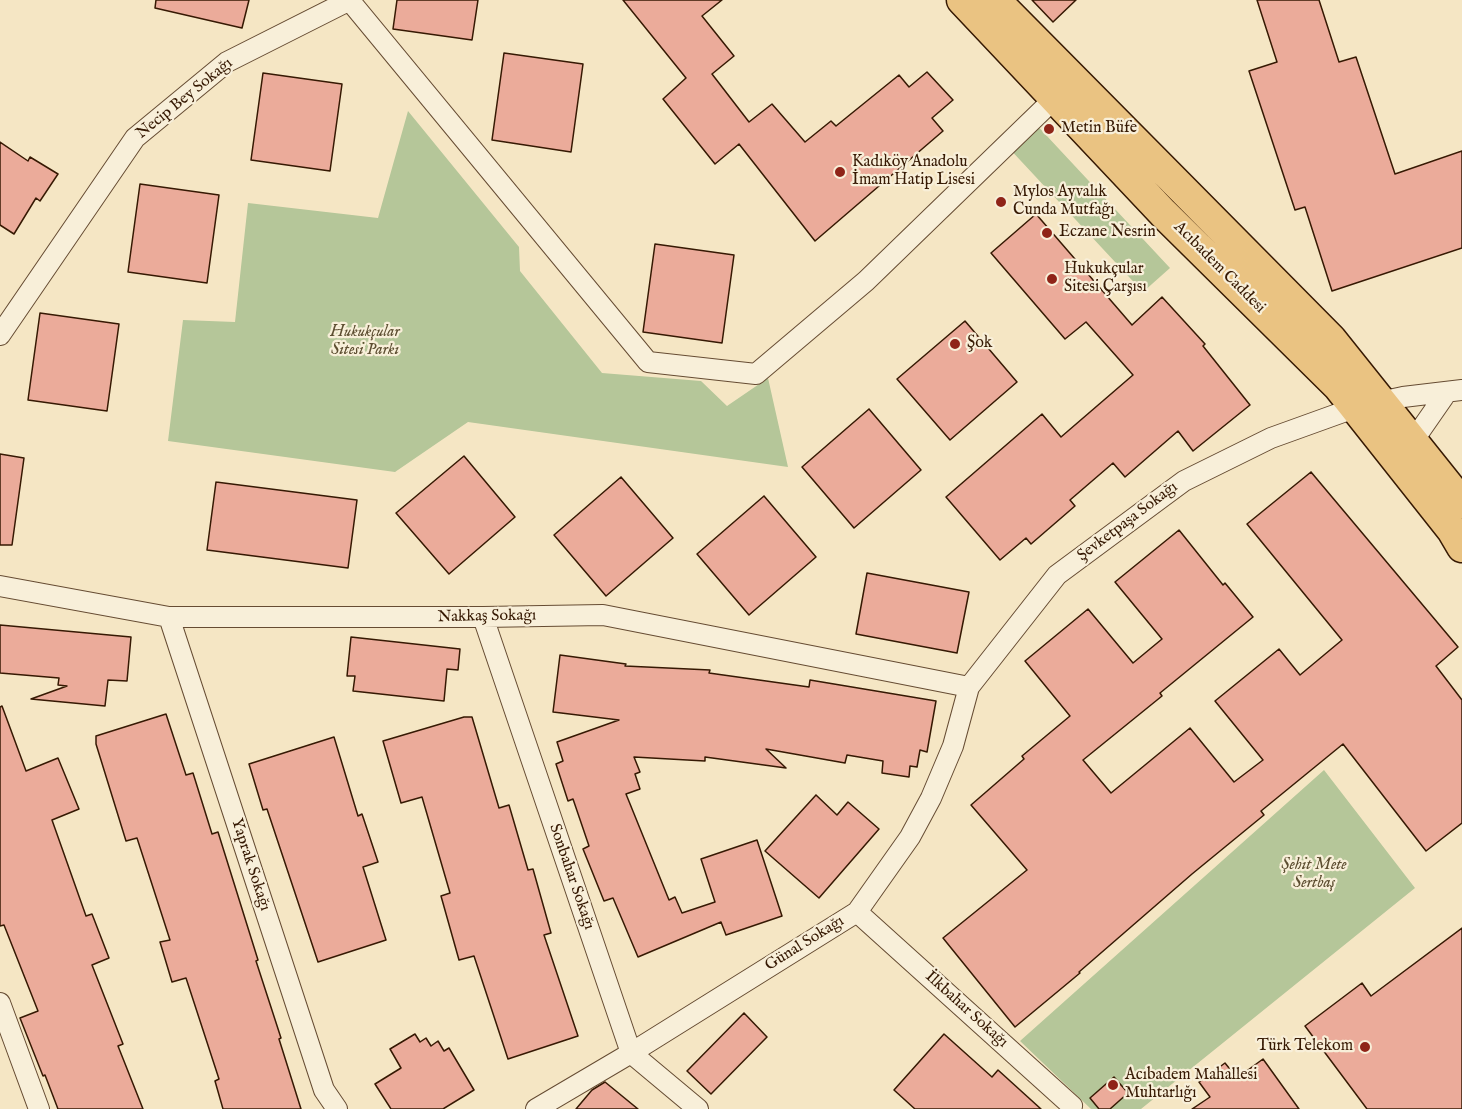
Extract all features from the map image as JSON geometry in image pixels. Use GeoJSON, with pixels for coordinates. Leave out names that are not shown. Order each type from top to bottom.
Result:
{"type":"FeatureCollection","features":[{"type":"Feature","properties":{"kind":"main road","name":"Acıbadem Caddesi"},"geometry":{"type":"LineString","coordinates":[[962,0],[1163,213],[1338,386],[1452,530],[1462,548]]}},
{"type":"Feature","properties":{"kind":"main road","name":"Acıbadem Caddesi"},"geometry":{"type":"LineString","coordinates":[[995,0],[1330,339],[1357,408],[1413,441],[1462,502]]}},
{"type":"Feature","properties":{"kind":"street"},"geometry":{"type":"LineString","coordinates":[[350,0],[648,362],[756,374],[866,282],[1056,98]]}},
{"type":"Feature","properties":{"kind":"street","name":"Necip Bey Sokağı"},"geometry":{"type":"LineString","coordinates":[[0,335],[135,138],[227,62],[350,0]]}},
{"type":"Feature","properties":{"kind":"street"},"geometry":{"type":"LineString","coordinates":[[1413,441],[1455,391]]}},
{"type":"Feature","properties":{"kind":"street","name":"Şevketpaşa Sokağı"},"geometry":{"type":"LineString","coordinates":[[969,687],[1058,574],[1184,481],[1270,438],[1357,408],[1403,397],[1455,391]]}},
{"type":"Feature","properties":{"kind":"street","name":"Nakkaş Sokağı"},"geometry":{"type":"LineString","coordinates":[[0,586],[169,617],[603,615],[969,687]]}},
{"type":"Feature","properties":{"kind":"street","name":"Yaprak Sokağı"},"geometry":{"type":"LineString","coordinates":[[169,617],[324,1090],[337,1109]]}},
{"type":"Feature","properties":{"kind":"street","name":"Sonbahar Sokağı"},"geometry":{"type":"LineString","coordinates":[[483,617],[631,1053]]}},
{"type":"Feature","properties":{"kind":"street","name":"Günal Sokağı"},"geometry":{"type":"LineString","coordinates":[[537,1109],[857,912],[909,837],[932,798],[953,746],[969,687]]}},
{"type":"Feature","properties":{"kind":"street","name":"İlkbahar Sokağı"},"geometry":{"type":"LineString","coordinates":[[857,912],[1072,1106],[1071,1109]]}},
{"type":"Feature","properties":{"kind":"street"},"geometry":{"type":"LineString","coordinates":[[0,1003],[39,1109]]}},
{"type":"Feature","properties":{"kind":"street"},"geometry":{"type":"LineString","coordinates":[[631,1053],[698,1109]]}},
{"type":"Feature","properties":{"kind":"green space","name":"Hukukçular Sitesi Parkı"},"geometry":{"type":"Polygon","coordinates":[[[408,111],[519,247],[520,271],[602,373],[701,381],[727,406],[768,378],[788,467],[468,422],[395,472],[168,441],[183,320],[235,322],[248,203],[378,218],[408,111]]]}},
{"type":"Feature","properties":{"kind":"green space"},"geometry":{"type":"Polygon","coordinates":[[[1032,120],[1170,268],[1143,292],[1007,146],[1032,120]]]}},
{"type":"Feature","properties":{"kind":"green space","name":"Şehit Mete Sertbaş"},"geometry":{"type":"Polygon","coordinates":[[[1324,770],[1415,888],[1141,1109],[1091,1109],[1020,1041],[1324,770]]]}},
{"type":"Feature","properties":{"kind":"building"},"geometry":{"type":"Polygon","coordinates":[[[156,0],[249,0],[242,28],[155,8],[156,0]]]}},
{"type":"Feature","properties":{"kind":"building"},"geometry":{"type":"Polygon","coordinates":[[[397,0],[478,0],[472,40],[393,29],[397,0]]]}},
{"type":"Feature","properties":{"kind":"building"},"geometry":{"type":"Polygon","coordinates":[[[623,0],[722,0],[702,16],[734,56],[712,74],[749,122],[772,104],[805,142],[831,121],[836,126],[899,75],[909,87],[927,72],[953,100],[932,118],[943,131],[815,241],[739,144],[715,164],[663,99],[686,78],[623,0]]]}},
{"type":"Feature","properties":{"kind":"building"},"geometry":{"type":"Polygon","coordinates":[[[1032,0],[1076,0],[1053,22],[1032,0]]]}},
{"type":"Feature","properties":{"kind":"building"},"geometry":{"type":"Polygon","coordinates":[[[1257,0],[1319,0],[1339,62],[1356,57],[1395,174],[1462,151],[1462,248],[1332,291],[1305,207],[1295,210],[1249,71],[1277,62],[1257,0]]]}},
{"type":"Feature","properties":{"kind":"building"},"geometry":{"type":"Polygon","coordinates":[[[504,53],[583,64],[571,152],[492,140],[504,53]]]}},
{"type":"Feature","properties":{"kind":"building"},"geometry":{"type":"Polygon","coordinates":[[[263,73],[342,84],[330,171],[251,160],[263,73]]]}},
{"type":"Feature","properties":{"kind":"building"},"geometry":{"type":"Polygon","coordinates":[[[0,142],[28,161],[30,157],[58,174],[40,201],[36,198],[14,234],[0,225],[0,142]]]}},
{"type":"Feature","properties":{"kind":"building"},"geometry":{"type":"Polygon","coordinates":[[[140,184],[219,195],[207,283],[128,272],[140,184]]]}},
{"type":"Feature","properties":{"kind":"building"},"geometry":{"type":"Polygon","coordinates":[[[1036,214],[1132,325],[1162,297],[1205,344],[1203,346],[1250,405],[1193,451],[1178,431],[1125,477],[1113,463],[1070,500],[1075,506],[1031,544],[1026,538],[1000,560],[946,497],[1042,414],[1061,437],[1133,375],[1086,322],[1065,339],[991,253],[1036,214]]]}},
{"type":"Feature","properties":{"kind":"building"},"geometry":{"type":"Polygon","coordinates":[[[655,244],[734,255],[722,343],[643,332],[655,244]]]}},
{"type":"Feature","properties":{"kind":"building"},"geometry":{"type":"Polygon","coordinates":[[[40,313],[119,324],[107,411],[28,400],[40,313]]]}},
{"type":"Feature","properties":{"kind":"building"},"geometry":{"type":"Polygon","coordinates":[[[965,321],[1017,382],[950,440],[897,379],[965,321]]]}},
{"type":"Feature","properties":{"kind":"building"},"geometry":{"type":"Polygon","coordinates":[[[869,409],[921,470],[854,528],[802,467],[869,409]]]}},
{"type":"Feature","properties":{"kind":"building"},"geometry":{"type":"Polygon","coordinates":[[[0,454],[24,458],[12,545],[0,545],[0,454]]]}},
{"type":"Feature","properties":{"kind":"building"},"geometry":{"type":"Polygon","coordinates":[[[464,456],[515,517],[449,574],[396,513],[464,456]]]}},
{"type":"Feature","properties":{"kind":"building"},"geometry":{"type":"Polygon","coordinates":[[[1311,472],[1458,647],[1436,666],[1462,700],[1462,823],[1426,851],[1343,744],[1261,811],[1264,815],[1015,1027],[943,938],[1027,870],[971,805],[1024,759],[1022,756],[1070,716],[1025,661],[1088,609],[1133,663],[1162,639],[1115,582],[1179,530],[1223,585],[1225,583],[1253,617],[1160,693],[1162,696],[1083,760],[1111,793],[1190,728],[1234,782],[1263,760],[1215,701],[1279,649],[1300,675],[1342,640],[1247,524],[1311,472]]]}},
{"type":"Feature","properties":{"kind":"building"},"geometry":{"type":"Polygon","coordinates":[[[621,477],[673,538],[606,596],[554,535],[621,477]]]}},
{"type":"Feature","properties":{"kind":"building"},"geometry":{"type":"Polygon","coordinates":[[[216,482],[357,500],[348,568],[207,550],[216,482]]]}},
{"type":"Feature","properties":{"kind":"building"},"geometry":{"type":"Polygon","coordinates":[[[764,496],[816,557],[749,615],[697,554],[764,496]]]}},
{"type":"Feature","properties":{"kind":"building"},"geometry":{"type":"Polygon","coordinates":[[[867,573],[969,592],[957,653],[856,634],[867,573]]]}},
{"type":"Feature","properties":{"kind":"building"},"geometry":{"type":"Polygon","coordinates":[[[0,625],[131,637],[127,681],[108,680],[105,706],[31,699],[67,686],[58,685],[59,678],[0,673],[0,625]]]}},
{"type":"Feature","properties":{"kind":"building"},"geometry":{"type":"Polygon","coordinates":[[[351,637],[460,649],[458,670],[447,669],[444,701],[353,691],[355,676],[347,676],[351,637]]]}},
{"type":"Feature","properties":{"kind":"building"},"geometry":{"type":"Polygon","coordinates":[[[560,655],[626,664],[625,666],[710,670],[709,673],[809,687],[810,680],[936,701],[927,752],[920,750],[917,767],[910,766],[909,777],[882,773],[883,761],[847,755],[845,763],[766,749],[786,768],[705,757],[705,761],[634,757],[640,772],[635,774],[640,789],[626,794],[669,900],[675,897],[682,913],[715,902],[701,859],[757,840],[782,916],[726,935],[721,922],[638,957],[613,898],[604,901],[583,849],[589,846],[573,799],[568,801],[556,764],[563,761],[557,742],[619,720],[553,712],[560,655]]]}},
{"type":"Feature","properties":{"kind":"building"},"geometry":{"type":"Polygon","coordinates":[[[2,706],[26,771],[58,758],[79,809],[52,820],[86,916],[92,914],[109,958],[92,965],[123,1044],[118,1046],[143,1109],[58,1109],[20,1018],[38,1011],[4,925],[0,926],[0,707],[2,706]]]}},
{"type":"Feature","properties":{"kind":"building"},"geometry":{"type":"Polygon","coordinates":[[[166,714],[186,775],[193,773],[212,834],[218,832],[301,1109],[223,1109],[215,1081],[219,1079],[186,978],[172,982],[160,942],[170,940],[137,838],[126,841],[96,744],[96,736],[166,714]]]}},
{"type":"Feature","properties":{"kind":"building"},"geometry":{"type":"Polygon","coordinates":[[[464,717],[472,717],[499,808],[509,805],[528,870],[533,869],[551,933],[544,935],[578,1036],[508,1059],[474,956],[459,960],[441,896],[450,893],[422,797],[401,803],[383,741],[464,717]]]}},
{"type":"Feature","properties":{"kind":"building"},"geometry":{"type":"Polygon","coordinates":[[[334,737],[358,816],[362,814],[378,862],[363,867],[386,940],[318,962],[267,809],[263,810],[249,764],[334,737]]]}},
{"type":"Feature","properties":{"kind":"building"},"geometry":{"type":"Polygon","coordinates":[[[816,795],[837,815],[848,802],[879,829],[819,898],[765,851],[816,795]]]}},
{"type":"Feature","properties":{"kind":"building"},"geometry":{"type":"Polygon","coordinates":[[[1462,928],[1462,1109],[1367,1109],[1305,1026],[1362,983],[1371,996],[1462,928]]]}},
{"type":"Feature","properties":{"kind":"building"},"geometry":{"type":"Polygon","coordinates":[[[744,1013],[767,1037],[711,1094],[687,1071],[744,1013]]]}},
{"type":"Feature","properties":{"kind":"building"},"geometry":{"type":"Polygon","coordinates":[[[415,1034],[420,1042],[426,1038],[431,1046],[438,1041],[444,1051],[449,1048],[474,1090],[443,1109],[391,1109],[375,1084],[401,1068],[390,1049],[415,1034]]]}},
{"type":"Feature","properties":{"kind":"building"},"geometry":{"type":"Polygon","coordinates":[[[944,1034],[992,1077],[998,1070],[1041,1109],[915,1109],[894,1090],[944,1034]]]}},
{"type":"Feature","properties":{"kind":"building"},"geometry":{"type":"Polygon","coordinates":[[[1263,1059],[1299,1109],[1192,1109],[1210,1097],[1199,1082],[1225,1063],[1237,1078],[1263,1059]]]}},
{"type":"Feature","properties":{"kind":"building","name":"Acıbadem Mahallesi Muhtarlığı"},"geometry":{"type":"Polygon","coordinates":[[[1114,1077],[1128,1093],[1110,1109],[1099,1109],[1090,1098],[1114,1077]]]}},
{"type":"Feature","properties":{"kind":"building"},"geometry":{"type":"Polygon","coordinates":[[[605,1082],[638,1109],[576,1109],[592,1090],[605,1082]]]}},
{"type":"Feature","properties":{"kind":"place","name":"Metin Büfe"},"geometry":{"type":"Point","coordinates":[1049,129]}},
{"type":"Feature","properties":{"kind":"place","name":"Kadıköy Anadolu İmam Hatip Lisesi"},"geometry":{"type":"Point","coordinates":[840,172]}},
{"type":"Feature","properties":{"kind":"place","name":"Mylos Ayvalık Cunda Mutfağı"},"geometry":{"type":"Point","coordinates":[1001,202]}},
{"type":"Feature","properties":{"kind":"place","name":"Eczane Nesrin"},"geometry":{"type":"Point","coordinates":[1047,233]}},
{"type":"Feature","properties":{"kind":"place","name":"Hukukçular Sitesi Çarşısı"},"geometry":{"type":"Point","coordinates":[1052,279]}},
{"type":"Feature","properties":{"kind":"place","name":"Şok"},"geometry":{"type":"Point","coordinates":[955,344]}},
{"type":"Feature","properties":{"kind":"place","name":"Türk Telekom"},"geometry":{"type":"Point","coordinates":[1365,1047]}},
{"type":"Feature","properties":{"kind":"place","name":"Acıbadem Mahallesi Muhtarlığı"},"geometry":{"type":"Point","coordinates":[1113,1085]}}]}
